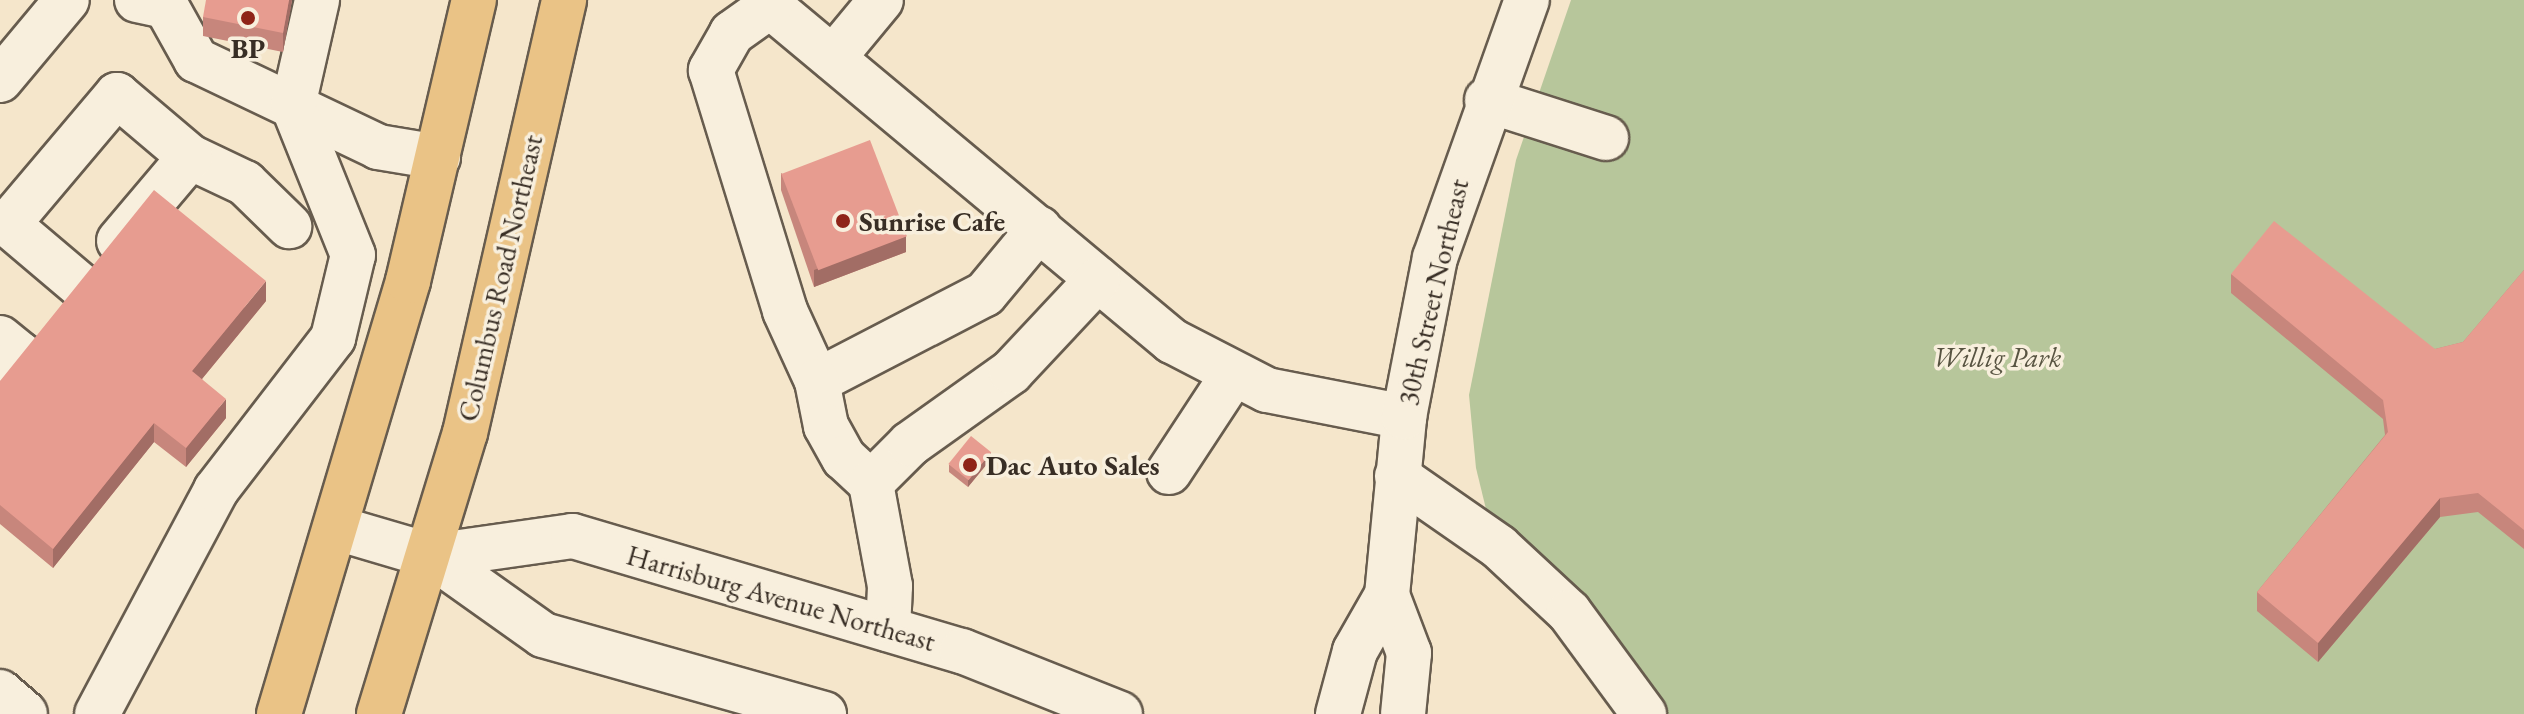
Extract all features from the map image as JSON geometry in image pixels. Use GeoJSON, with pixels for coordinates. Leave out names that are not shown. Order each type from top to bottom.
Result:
{"type":"FeatureCollection","features":[{"type":"Feature","properties":{"kind":"highway"},"geometry":{"type":"LineString","coordinates":[[279,714],[340,529],[438,157],[474,0]]}},
{"type":"Feature","properties":{"kind":"highway","name":"Columbus Road Northeast"},"geometry":{"type":"LineString","coordinates":[[379,714],[432,556],[564,0]]}},
{"type":"Feature","properties":{"kind":"street"},"geometry":{"type":"LineString","coordinates":[[0,80],[67,0]]}},
{"type":"Feature","properties":{"kind":"street"},"geometry":{"type":"LineString","coordinates":[[142,0],[166,6],[196,60],[378,147],[438,157]]}},
{"type":"Feature","properties":{"kind":"street"},"geometry":{"type":"LineString","coordinates":[[97,714],[216,490],[333,338],[353,255],[293,106],[317,0]]}},
{"type":"Feature","properties":{"kind":"street"},"geometry":{"type":"LineString","coordinates":[[833,58],[881,0]]}},
{"type":"Feature","properties":{"kind":"street","name":"30th Street Northeast"},"geometry":{"type":"LineString","coordinates":[[1338,714],[1355,651],[1387,595],[1404,417],[1435,258],[1487,100],[1527,0]]}},
{"type":"Feature","properties":{"kind":"street"},"geometry":{"type":"LineString","coordinates":[[888,629],[890,586],[871,483],[844,458],[826,426],[817,381],[785,311],[711,70],[732,33],[767,3],[1172,341],[1232,376],[1301,399],[1404,417]]}},
{"type":"Feature","properties":{"kind":"street"},"geometry":{"type":"LineString","coordinates":[[81,286],[8,224],[117,95],[190,157],[245,183],[289,226]]}},
{"type":"Feature","properties":{"kind":"street"},"geometry":{"type":"LineString","coordinates":[[1487,100],[1606,138]]}},
{"type":"Feature","properties":{"kind":"street"},"geometry":{"type":"LineString","coordinates":[[7,358],[81,286],[190,157]]}},
{"type":"Feature","properties":{"kind":"street"},"geometry":{"type":"LineString","coordinates":[[817,381],[985,294],[1039,229]]}},
{"type":"Feature","properties":{"kind":"street"},"geometry":{"type":"LineString","coordinates":[[871,483],[910,444],[1046,341],[1098,279]]}},
{"type":"Feature","properties":{"kind":"street"},"geometry":{"type":"LineString","coordinates":[[1169,472],[1232,376]]}},
{"type":"Feature","properties":{"kind":"street"},"geometry":{"type":"LineString","coordinates":[[1397,476],[1499,547],[1569,612],[1644,714]]}},
{"type":"Feature","properties":{"kind":"street","name":"Harrisburg Avenue Northeast"},"geometry":{"type":"LineString","coordinates":[[340,529],[432,556],[543,635],[824,714]]}},
{"type":"Feature","properties":{"kind":"street","name":"Harrisburg Avenue Northeast"},"geometry":{"type":"LineString","coordinates":[[432,556],[573,536],[1026,672],[1120,714]]}},
{"type":"Feature","properties":{"kind":"street","name":"30th Street Northeast"},"geometry":{"type":"LineString","coordinates":[[1387,595],[1409,653],[1403,714]]}},
{"type":"Feature","properties":{"kind":"street"},"geometry":{"type":"LineString","coordinates":[[0,692],[25,714]]}},
{"type":"Feature","properties":{"kind":"green space","name":"Willig Park"},"geometry":{"type":"Polygon","coordinates":[[[1571,0],[2524,0],[2524,714],[1659,714],[1496,550],[1476,468],[1469,395],[1516,160],[1571,0]]]}},
{"type":"Feature","properties":{"kind":"building"},"geometry":{"type":"Polygon","coordinates":[[[206,0],[289,0],[283,33],[203,17],[206,0]]]}},
{"type":"Feature","properties":{"kind":"building","name":"Sunrise Cafe"},"geometry":{"type":"Polygon","coordinates":[[[870,140],[907,236],[818,270],[781,174],[870,140]]]}},
{"type":"Feature","properties":{"kind":"building"},"geometry":{"type":"Polygon","coordinates":[[[154,190],[266,281],[192,371],[226,399],[186,448],[154,423],[53,549],[0,505],[0,381],[154,190]]]}},
{"type":"Feature","properties":{"kind":"building"},"geometry":{"type":"Polygon","coordinates":[[[2274,221],[2435,349],[2463,342],[2524,270],[2524,530],[2478,493],[2440,498],[2318,643],[2257,592],[2388,432],[2383,400],[2231,274],[2274,221]]]}},
{"type":"Feature","properties":{"kind":"building","name":"Dac Auto Sales"},"geometry":{"type":"Polygon","coordinates":[[[971,436],[991,452],[969,480],[948,464],[971,436]]]}},
{"type":"Feature","properties":{"kind":"place","name":"BP"},"geometry":{"type":"Point","coordinates":[248,18]}},
{"type":"Feature","properties":{"kind":"place","name":"Sunrise Cafe"},"geometry":{"type":"Point","coordinates":[843,221]}},
{"type":"Feature","properties":{"kind":"place","name":"Dac Auto Sales"},"geometry":{"type":"Point","coordinates":[970,465]}}]}
